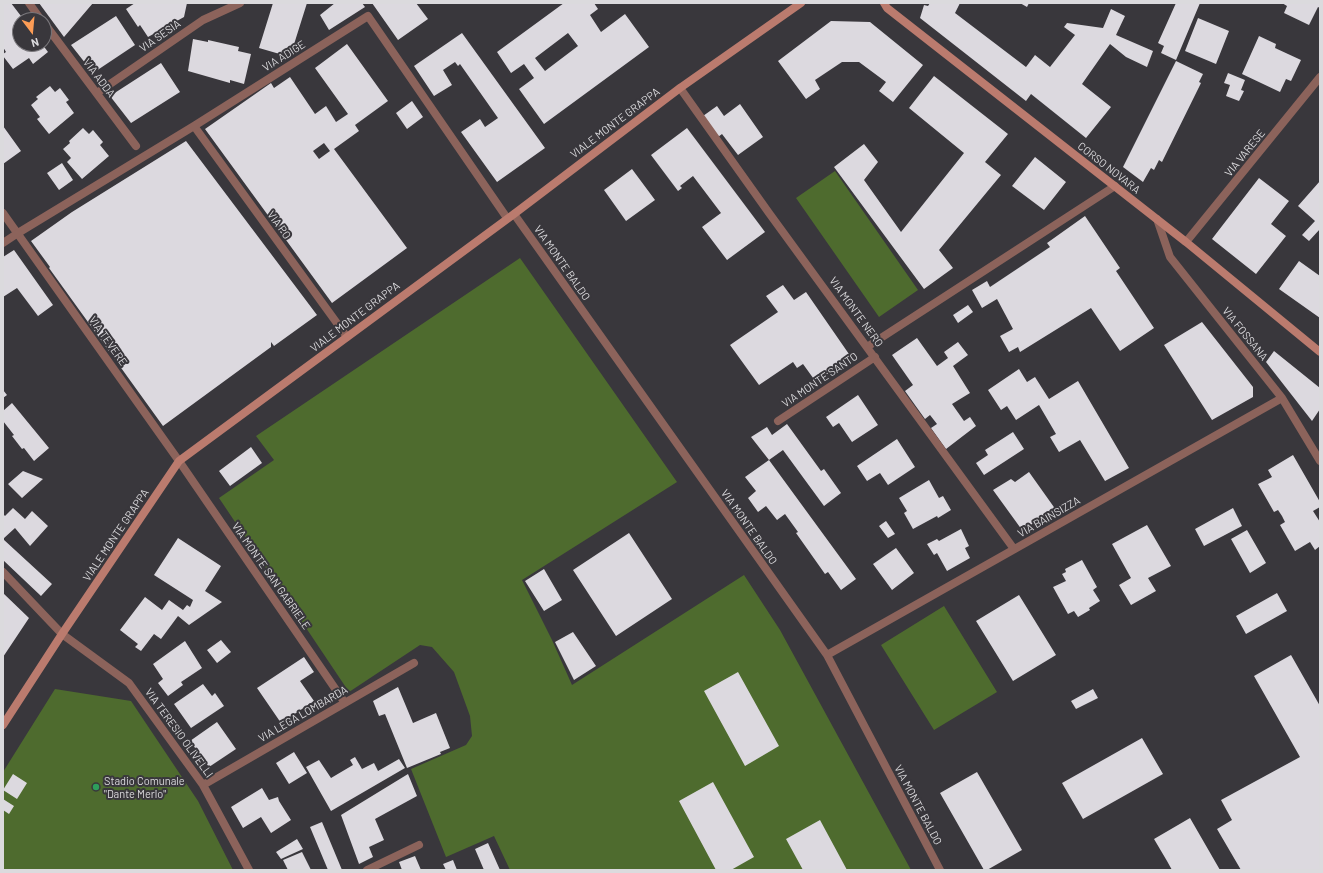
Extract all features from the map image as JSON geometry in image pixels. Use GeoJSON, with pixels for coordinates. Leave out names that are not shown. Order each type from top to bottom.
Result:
{"type":"FeatureCollection","features":[{"type":"Feature","properties":{"kind":"street"},"geometry":{"type":"LineString","coordinates":[[29,3],[35,12]]}},
{"type":"Feature","properties":{"kind":"street","name":"VIA SESIA"},"geometry":{"type":"LineString","coordinates":[[97,93],[203,20],[240,3]]}},
{"type":"Feature","properties":{"kind":"street","name":"VIALE MONTE GRAPPA"},"geometry":{"type":"LineString","coordinates":[[3,725],[62,634],[179,461],[680,88],[801,3]]}},
{"type":"Feature","properties":{"kind":"street","name":"CORSO NOVARA"},"geometry":{"type":"LineString","coordinates":[[884,3],[887,8],[1186,242],[1320,352]]}},
{"type":"Feature","properties":{"kind":"street","name":"VIA ADIGE"},"geometry":{"type":"LineString","coordinates":[[3,243],[194,126],[368,16],[510,216]]}},
{"type":"Feature","properties":{"kind":"street","name":"VIA ADDA"},"geometry":{"type":"LineString","coordinates":[[52,34],[136,146]]}},
{"type":"Feature","properties":{"kind":"street","name":"VIA VARESE"},"geometry":{"type":"LineString","coordinates":[[1186,242],[1320,77]]}},
{"type":"Feature","properties":{"kind":"street","name":"VIA MONTE NERO"},"geometry":{"type":"LineString","coordinates":[[680,88],[769,213],[1014,549]]}},
{"type":"Feature","properties":{"kind":"street","name":"VIA PO"},"geometry":{"type":"LineString","coordinates":[[194,126],[347,337]]}},
{"type":"Feature","properties":{"kind":"street"},"geometry":{"type":"LineString","coordinates":[[868,347],[1115,186]]}},
{"type":"Feature","properties":{"kind":"street","name":"VIA TEVERE"},"geometry":{"type":"LineString","coordinates":[[3,213],[179,461]]}},
{"type":"Feature","properties":{"kind":"street","name":"VIA MONTE BALDO"},"geometry":{"type":"LineString","coordinates":[[510,216],[827,655],[940,870]]}},
{"type":"Feature","properties":{"kind":"street","name":"VIA FOSSANA"},"geometry":{"type":"LineString","coordinates":[[1157,219],[1170,257],[1282,398],[1320,461]]}},
{"type":"Feature","properties":{"kind":"street","name":"VIA MONTE SANTO"},"geometry":{"type":"LineString","coordinates":[[778,421],[875,357]]}},
{"type":"Feature","properties":{"kind":"street","name":"VIA BAINSIZZA"},"geometry":{"type":"LineString","coordinates":[[827,655],[1282,398]]}},
{"type":"Feature","properties":{"kind":"street","name":"VIA MONTE SAN GABRIELE"},"geometry":{"type":"LineString","coordinates":[[179,461],[345,703]]}},
{"type":"Feature","properties":{"kind":"street","name":"VIA TERESIO OLIVELLI"},"geometry":{"type":"LineString","coordinates":[[3,572],[62,634],[129,683],[204,785],[249,870]]}},
{"type":"Feature","properties":{"kind":"street","name":"VIA LEGA LOMBARDA"},"geometry":{"type":"LineString","coordinates":[[204,785],[414,663]]}},
{"type":"Feature","properties":{"kind":"street"},"geometry":{"type":"LineString","coordinates":[[367,870],[419,845]]}},
{"type":"Feature","properties":{"kind":"green space"},"geometry":{"type":"Polygon","coordinates":[[[835,171],[918,290],[879,317],[796,198],[835,171]]]}},
{"type":"Feature","properties":{"kind":"green space"},"geometry":{"type":"Polygon","coordinates":[[[520,258],[677,482],[522,580],[552,640],[572,685],[744,575],[780,630],[911,870],[510,870],[494,836],[446,857],[411,769],[466,745],[472,736],[470,716],[454,672],[432,647],[420,645],[349,692],[219,498],[274,460],[256,436],[520,258]]]}},
{"type":"Feature","properties":{"kind":"green space"},"geometry":{"type":"Polygon","coordinates":[[[944,606],[997,692],[934,730],[881,645],[944,606]]]}},
{"type":"Feature","properties":{"kind":"green space","name":"Stadio Comunale \"Dante Merlo\""},"geometry":{"type":"Polygon","coordinates":[[[55,689],[131,701],[198,801],[233,870],[3,870],[3,772],[55,689]]]}},
{"type":"Feature","properties":{"kind":"building"},"geometry":{"type":"Polygon","coordinates":[[[3,3],[11,3],[18,12],[12,12],[12,52],[48,52],[33,64],[29,58],[13,69],[3,56],[6,52],[3,47],[3,3]]]}},
{"type":"Feature","properties":{"kind":"building"},"geometry":{"type":"Polygon","coordinates":[[[39,3],[93,3],[64,37],[52,21],[52,12],[46,12],[39,3]]]}},
{"type":"Feature","properties":{"kind":"building"},"geometry":{"type":"Polygon","coordinates":[[[135,3],[187,3],[184,17],[148,37],[140,25],[138,27],[126,9],[135,3]]]}},
{"type":"Feature","properties":{"kind":"building"},"geometry":{"type":"Polygon","coordinates":[[[273,3],[307,3],[290,57],[259,48],[273,3]]]}},
{"type":"Feature","properties":{"kind":"building"},"geometry":{"type":"Polygon","coordinates":[[[335,3],[362,3],[365,7],[329,30],[320,15],[335,3]]]}},
{"type":"Feature","properties":{"kind":"building"},"geometry":{"type":"Polygon","coordinates":[[[372,3],[416,3],[428,19],[398,40],[372,3]]]}},
{"type":"Feature","properties":{"kind":"building"},"geometry":{"type":"Polygon","coordinates":[[[564,3],[594,3],[598,9],[590,15],[601,32],[625,14],[649,47],[544,124],[519,89],[534,78],[524,64],[511,73],[497,52],[564,3]],[[568,33],[535,58],[545,71],[578,46],[568,33]]]}},
{"type":"Feature","properties":{"kind":"building"},"geometry":{"type":"Polygon","coordinates":[[[930,3],[960,3],[955,13],[1026,67],[1035,55],[1050,67],[1075,35],[1064,27],[1067,23],[1103,28],[1111,9],[1125,16],[1116,35],[1153,51],[1147,67],[1126,57],[1110,44],[1082,84],[1111,107],[1086,138],[1031,94],[1026,101],[920,18],[924,5],[928,6],[930,3]]]}},
{"type":"Feature","properties":{"kind":"building"},"geometry":{"type":"Polygon","coordinates":[[[1020,3],[1029,3],[1027,7],[1020,3]]]}},
{"type":"Feature","properties":{"kind":"building"},"geometry":{"type":"Polygon","coordinates":[[[1176,3],[1200,3],[1176,60],[1161,53],[1164,46],[1158,43],[1176,3]]]}},
{"type":"Feature","properties":{"kind":"building"},"geometry":{"type":"Polygon","coordinates":[[[1282,3],[1320,3],[1320,8],[1318,7],[1309,25],[1284,13],[1287,6],[1282,3]]]}},
{"type":"Feature","properties":{"kind":"building"},"geometry":{"type":"Polygon","coordinates":[[[116,16],[135,45],[93,73],[71,45],[116,16]]]}},
{"type":"Feature","properties":{"kind":"building"},"geometry":{"type":"Polygon","coordinates":[[[1198,18],[1229,31],[1216,64],[1185,51],[1198,18]]]}},
{"type":"Feature","properties":{"kind":"building"},"geometry":{"type":"Polygon","coordinates":[[[831,21],[870,22],[923,65],[893,102],[879,91],[886,82],[859,62],[842,62],[815,80],[820,89],[806,99],[778,61],[831,21]]]}},
{"type":"Feature","properties":{"kind":"building"},"geometry":{"type":"Polygon","coordinates":[[[462,33],[545,148],[497,182],[461,132],[480,119],[485,127],[498,118],[460,64],[458,66],[455,62],[443,70],[452,85],[434,96],[414,66],[462,33]]]}},
{"type":"Feature","properties":{"kind":"building"},"geometry":{"type":"Polygon","coordinates":[[[1259,36],[1276,44],[1275,48],[1301,60],[1291,81],[1286,79],[1280,92],[1242,74],[1259,36]]]}},
{"type":"Feature","properties":{"kind":"building"},"geometry":{"type":"Polygon","coordinates":[[[193,39],[208,42],[208,40],[239,47],[238,51],[251,54],[244,84],[230,80],[230,83],[188,71],[193,39]]]}},
{"type":"Feature","properties":{"kind":"building"},"geometry":{"type":"Polygon","coordinates":[[[347,44],[388,101],[355,125],[359,131],[334,149],[407,248],[332,303],[205,129],[271,83],[274,88],[290,77],[315,114],[326,106],[336,122],[348,114],[315,68],[347,44]],[[324,143],[313,151],[319,159],[330,151],[324,143]]]}},
{"type":"Feature","properties":{"kind":"building"},"geometry":{"type":"Polygon","coordinates":[[[1176,61],[1203,74],[1199,82],[1201,83],[1162,162],[1159,160],[1154,170],[1151,168],[1143,182],[1123,167],[1176,61]]]}},
{"type":"Feature","properties":{"kind":"building"},"geometry":{"type":"Polygon","coordinates":[[[161,63],[180,92],[131,123],[110,96],[161,63]]]}},
{"type":"Feature","properties":{"kind":"building"},"geometry":{"type":"Polygon","coordinates":[[[1228,73],[1245,80],[1241,90],[1244,91],[1239,101],[1226,96],[1230,85],[1224,83],[1228,73]]]}},
{"type":"Feature","properties":{"kind":"building"},"geometry":{"type":"Polygon","coordinates":[[[934,76],[1008,134],[985,162],[1001,175],[939,250],[953,268],[924,289],[834,167],[864,144],[878,162],[864,180],[901,232],[964,153],[909,108],[934,76]]]}},
{"type":"Feature","properties":{"kind":"building"},"geometry":{"type":"Polygon","coordinates":[[[50,86],[55,92],[60,88],[69,100],[66,102],[74,113],[49,134],[37,119],[40,117],[31,105],[38,99],[36,97],[50,86]]]}},
{"type":"Feature","properties":{"kind":"building"},"geometry":{"type":"Polygon","coordinates":[[[412,101],[423,117],[407,129],[396,113],[412,101]]]}},
{"type":"Feature","properties":{"kind":"building"},"geometry":{"type":"Polygon","coordinates":[[[740,104],[763,137],[738,155],[722,134],[718,137],[703,116],[717,106],[724,116],[740,104]]]}},
{"type":"Feature","properties":{"kind":"building"},"geometry":{"type":"Polygon","coordinates":[[[3,126],[21,151],[3,164],[3,126]]]}},
{"type":"Feature","properties":{"kind":"building"},"geometry":{"type":"Polygon","coordinates":[[[83,128],[89,134],[93,130],[103,142],[100,145],[109,156],[82,179],[67,162],[71,158],[63,149],[83,128]]]}},
{"type":"Feature","properties":{"kind":"building"},"geometry":{"type":"Polygon","coordinates":[[[687,128],[765,232],[727,260],[702,227],[721,213],[693,176],[680,186],[682,188],[678,191],[651,155],[687,128]]]}},
{"type":"Feature","properties":{"kind":"building"},"geometry":{"type":"Polygon","coordinates":[[[186,141],[317,315],[274,346],[271,342],[271,347],[163,426],[31,241],[72,212],[186,141]]]}},
{"type":"Feature","properties":{"kind":"building"},"geometry":{"type":"Polygon","coordinates":[[[1035,157],[1066,182],[1044,210],[1012,186],[1035,157]]]}},
{"type":"Feature","properties":{"kind":"building"},"geometry":{"type":"Polygon","coordinates":[[[62,163],[73,180],[59,190],[47,173],[62,163]]]}},
{"type":"Feature","properties":{"kind":"building"},"geometry":{"type":"Polygon","coordinates":[[[632,169],[655,200],[626,221],[604,190],[632,169]]]}},
{"type":"Feature","properties":{"kind":"building"},"geometry":{"type":"Polygon","coordinates":[[[1259,178],[1289,201],[1271,224],[1286,236],[1256,274],[1212,239],[1259,178]]]}},
{"type":"Feature","properties":{"kind":"building"},"geometry":{"type":"Polygon","coordinates":[[[1320,181],[1320,229],[1309,241],[1302,235],[1315,221],[1298,206],[1320,181]]]}},
{"type":"Feature","properties":{"kind":"building"},"geometry":{"type":"Polygon","coordinates":[[[1085,216],[1120,268],[1116,271],[1154,328],[1120,351],[1091,308],[1020,352],[1018,347],[1009,352],[1000,336],[1013,329],[997,299],[982,308],[972,290],[987,281],[990,287],[1050,247],[1047,243],[1085,216]]]}},
{"type":"Feature","properties":{"kind":"building"},"geometry":{"type":"Polygon","coordinates":[[[14,250],[53,305],[38,316],[17,288],[3,297],[3,257],[14,250]]]}},
{"type":"Feature","properties":{"kind":"building"},"geometry":{"type":"Polygon","coordinates":[[[1299,261],[1320,276],[1320,318],[1279,289],[1299,261]]]}},
{"type":"Feature","properties":{"kind":"building"},"geometry":{"type":"Polygon","coordinates":[[[783,285],[794,300],[806,292],[851,357],[816,382],[803,364],[797,368],[793,362],[759,385],[730,345],[778,312],[766,296],[783,285]]]}},
{"type":"Feature","properties":{"kind":"building"},"geometry":{"type":"Polygon","coordinates":[[[968,305],[973,312],[958,323],[953,315],[968,305]]]}},
{"type":"Feature","properties":{"kind":"building"},"geometry":{"type":"Polygon","coordinates":[[[1202,322],[1253,387],[1253,397],[1212,420],[1164,345],[1202,322]]]}},
{"type":"Feature","properties":{"kind":"building"},"geometry":{"type":"Polygon","coordinates":[[[917,338],[937,366],[948,358],[944,352],[958,342],[968,355],[953,366],[970,393],[952,404],[964,421],[970,417],[976,426],[946,449],[931,428],[937,424],[930,415],[925,419],[905,391],[913,385],[892,355],[917,338]]]}},
{"type":"Feature","properties":{"kind":"building"},"geometry":{"type":"Polygon","coordinates":[[[1274,351],[1320,388],[1320,409],[1312,421],[1266,362],[1274,351]]]}},
{"type":"Feature","properties":{"kind":"building"},"geometry":{"type":"Polygon","coordinates":[[[1019,369],[1027,382],[1035,377],[1049,399],[1078,381],[1129,468],[1105,481],[1080,440],[1059,452],[1050,437],[1056,434],[1039,405],[1016,420],[1007,406],[1001,410],[988,390],[1019,369]]]}},
{"type":"Feature","properties":{"kind":"building"},"geometry":{"type":"Polygon","coordinates":[[[3,390],[7,395],[3,398],[3,390]]]}},
{"type":"Feature","properties":{"kind":"building"},"geometry":{"type":"Polygon","coordinates":[[[858,395],[878,425],[852,442],[839,423],[833,427],[826,417],[858,395]]]}},
{"type":"Feature","properties":{"kind":"building"},"geometry":{"type":"Polygon","coordinates":[[[12,403],[49,448],[34,461],[24,448],[22,449],[12,436],[14,435],[3,421],[3,411],[12,403]]]}},
{"type":"Feature","properties":{"kind":"building"},"geometry":{"type":"Polygon","coordinates":[[[787,424],[821,471],[824,469],[841,493],[824,506],[783,450],[769,460],[751,437],[767,427],[772,435],[787,424]]]}},
{"type":"Feature","properties":{"kind":"building"},"geometry":{"type":"Polygon","coordinates":[[[1013,432],[1024,449],[984,475],[976,463],[988,455],[985,450],[1013,432]]]}},
{"type":"Feature","properties":{"kind":"building"},"geometry":{"type":"Polygon","coordinates":[[[897,439],[915,467],[888,485],[880,473],[867,481],[857,466],[897,439]]]}},
{"type":"Feature","properties":{"kind":"building"},"geometry":{"type":"Polygon","coordinates":[[[251,447],[262,463],[230,486],[219,471],[251,447]]]}},
{"type":"Feature","properties":{"kind":"building"},"geometry":{"type":"Polygon","coordinates":[[[1293,455],[1320,502],[1320,507],[1313,511],[1320,522],[1320,546],[1315,550],[1310,542],[1295,551],[1280,525],[1285,522],[1282,516],[1278,510],[1274,512],[1258,484],[1272,477],[1268,470],[1293,455]]]}},
{"type":"Feature","properties":{"kind":"building"},"geometry":{"type":"Polygon","coordinates":[[[769,460],[856,579],[841,590],[828,572],[825,574],[796,533],[798,532],[785,514],[777,520],[766,506],[758,512],[748,498],[756,491],[745,477],[769,460]]]}},
{"type":"Feature","properties":{"kind":"building"},"geometry":{"type":"Polygon","coordinates":[[[23,471],[43,479],[22,498],[8,484],[23,471]]]}},
{"type":"Feature","properties":{"kind":"building"},"geometry":{"type":"Polygon","coordinates":[[[1029,472],[1056,510],[1022,530],[993,490],[1011,479],[1015,482],[1029,472]]]}},
{"type":"Feature","properties":{"kind":"building"},"geometry":{"type":"Polygon","coordinates":[[[929,480],[939,498],[943,496],[951,510],[938,518],[937,516],[913,529],[904,513],[907,511],[899,498],[929,480]]]}},
{"type":"Feature","properties":{"kind":"building"},"geometry":{"type":"Polygon","coordinates":[[[13,508],[25,519],[32,511],[48,526],[30,546],[15,528],[3,539],[3,514],[5,516],[13,508]]]}},
{"type":"Feature","properties":{"kind":"building"},"geometry":{"type":"Polygon","coordinates":[[[1233,508],[1242,526],[1204,546],[1195,529],[1233,508]]]}},
{"type":"Feature","properties":{"kind":"building"},"geometry":{"type":"Polygon","coordinates":[[[886,521],[895,534],[888,538],[879,526],[886,521]]]}},
{"type":"Feature","properties":{"kind":"building"},"geometry":{"type":"Polygon","coordinates":[[[1147,525],[1171,566],[1148,578],[1156,591],[1131,605],[1119,585],[1131,578],[1112,544],[1147,525]]]}},
{"type":"Feature","properties":{"kind":"building"},"geometry":{"type":"Polygon","coordinates":[[[961,529],[969,546],[965,548],[970,558],[947,571],[937,553],[934,555],[927,544],[937,539],[939,541],[961,529]]]}},
{"type":"Feature","properties":{"kind":"building"},"geometry":{"type":"Polygon","coordinates":[[[1247,530],[1266,563],[1250,573],[1231,539],[1247,530]]]}},
{"type":"Feature","properties":{"kind":"building"},"geometry":{"type":"Polygon","coordinates":[[[629,533],[672,599],[616,636],[573,570],[629,533]]]}},
{"type":"Feature","properties":{"kind":"building"},"geometry":{"type":"Polygon","coordinates":[[[178,538],[221,566],[205,591],[222,602],[189,625],[178,616],[161,639],[154,634],[141,651],[135,647],[138,644],[120,630],[145,597],[162,610],[169,600],[183,610],[187,605],[190,607],[193,600],[154,575],[178,538]]]}},
{"type":"Feature","properties":{"kind":"building"},"geometry":{"type":"Polygon","coordinates":[[[3,539],[52,584],[41,596],[3,560],[3,539]]]}},
{"type":"Feature","properties":{"kind":"building"},"geometry":{"type":"Polygon","coordinates":[[[896,548],[914,573],[892,590],[873,564],[896,548]]]}},
{"type":"Feature","properties":{"kind":"building"},"geometry":{"type":"Polygon","coordinates":[[[1082,560],[1097,587],[1093,590],[1100,601],[1089,608],[1090,610],[1078,617],[1074,611],[1068,614],[1053,587],[1066,581],[1062,574],[1066,572],[1065,569],[1082,560]]]}},
{"type":"Feature","properties":{"kind":"building"},"geometry":{"type":"Polygon","coordinates":[[[544,569],[562,600],[544,611],[525,581],[544,569]]]}},
{"type":"Feature","properties":{"kind":"building"},"geometry":{"type":"Polygon","coordinates":[[[3,593],[29,618],[3,657],[3,593]]]}},
{"type":"Feature","properties":{"kind":"building"},"geometry":{"type":"Polygon","coordinates":[[[1277,593],[1287,611],[1246,634],[1236,616],[1277,593]]]}},
{"type":"Feature","properties":{"kind":"building"},"geometry":{"type":"Polygon","coordinates":[[[1019,595],[1056,655],[1013,681],[976,621],[1019,595]]]}},
{"type":"Feature","properties":{"kind":"building"},"geometry":{"type":"Polygon","coordinates":[[[573,632],[596,666],[574,680],[555,642],[573,632]]]}},
{"type":"Feature","properties":{"kind":"building"},"geometry":{"type":"Polygon","coordinates":[[[221,640],[231,652],[217,663],[207,650],[221,640]]]}},
{"type":"Feature","properties":{"kind":"building"},"geometry":{"type":"Polygon","coordinates":[[[185,641],[202,668],[181,682],[183,685],[168,696],[158,683],[163,679],[153,664],[185,641]]]}},
{"type":"Feature","properties":{"kind":"building"},"geometry":{"type":"Polygon","coordinates":[[[1291,655],[1320,706],[1320,870],[1241,870],[1217,829],[1232,820],[1221,800],[1300,757],[1254,676],[1291,655]]]}},
{"type":"Feature","properties":{"kind":"building"},"geometry":{"type":"Polygon","coordinates":[[[304,657],[314,672],[300,681],[314,701],[281,723],[257,688],[304,657]]]}},
{"type":"Feature","properties":{"kind":"building"},"geometry":{"type":"Polygon","coordinates":[[[738,672],[779,746],[745,766],[704,691],[738,672]]]}},
{"type":"Feature","properties":{"kind":"building"},"geometry":{"type":"Polygon","coordinates":[[[203,684],[212,696],[215,693],[224,706],[191,728],[174,704],[203,684]]]}},
{"type":"Feature","properties":{"kind":"building"},"geometry":{"type":"Polygon","coordinates":[[[398,687],[413,723],[436,713],[450,748],[440,752],[441,754],[407,768],[385,714],[379,716],[373,701],[398,687]]]}},
{"type":"Feature","properties":{"kind":"building"},"geometry":{"type":"Polygon","coordinates":[[[1093,689],[1098,698],[1076,709],[1071,701],[1093,689]]]}},
{"type":"Feature","properties":{"kind":"building"},"geometry":{"type":"Polygon","coordinates":[[[217,722],[236,749],[209,767],[190,741],[217,722]]]}},
{"type":"Feature","properties":{"kind":"building"},"geometry":{"type":"Polygon","coordinates":[[[1142,738],[1163,774],[1083,819],[1062,783],[1142,738]]]}},
{"type":"Feature","properties":{"kind":"building"},"geometry":{"type":"Polygon","coordinates":[[[294,752],[307,773],[289,784],[276,763],[294,752]]]}},
{"type":"Feature","properties":{"kind":"building"},"geometry":{"type":"Polygon","coordinates":[[[355,757],[362,769],[374,763],[378,771],[399,759],[405,768],[331,811],[306,767],[319,760],[331,778],[353,765],[350,760],[355,757]]]}},
{"type":"Feature","properties":{"kind":"building"},"geometry":{"type":"Polygon","coordinates":[[[977,772],[1022,850],[987,870],[984,870],[940,793],[977,772]]]}},
{"type":"Feature","properties":{"kind":"building"},"geometry":{"type":"Polygon","coordinates":[[[13,774],[27,783],[17,799],[3,790],[13,774]]]}},
{"type":"Feature","properties":{"kind":"building"},"geometry":{"type":"Polygon","coordinates":[[[408,774],[417,796],[375,819],[384,840],[369,847],[373,857],[359,864],[341,815],[408,774]]]}},
{"type":"Feature","properties":{"kind":"building"},"geometry":{"type":"Polygon","coordinates":[[[713,782],[754,857],[731,870],[716,870],[679,801],[713,782]]]}},
{"type":"Feature","properties":{"kind":"building"},"geometry":{"type":"Polygon","coordinates":[[[262,788],[269,800],[278,797],[291,820],[271,833],[261,817],[243,828],[231,807],[262,788]]]}},
{"type":"Feature","properties":{"kind":"building"},"geometry":{"type":"Polygon","coordinates":[[[3,799],[14,806],[9,814],[3,810],[3,799]]]}},
{"type":"Feature","properties":{"kind":"building"},"geometry":{"type":"Polygon","coordinates":[[[1190,818],[1220,870],[1172,870],[1154,839],[1190,818]]]}},
{"type":"Feature","properties":{"kind":"building"},"geometry":{"type":"Polygon","coordinates":[[[820,820],[847,870],[803,870],[786,839],[820,820]]]}},
{"type":"Feature","properties":{"kind":"building"},"geometry":{"type":"Polygon","coordinates":[[[322,822],[342,870],[328,870],[310,827],[322,822]]]}},
{"type":"Feature","properties":{"kind":"building"},"geometry":{"type":"Polygon","coordinates":[[[297,839],[303,849],[281,859],[276,852],[297,839]]]}},
{"type":"Feature","properties":{"kind":"building"},"geometry":{"type":"Polygon","coordinates":[[[488,843],[500,870],[484,870],[475,849],[488,843]]]}},
{"type":"Feature","properties":{"kind":"building"},"geometry":{"type":"Polygon","coordinates":[[[302,852],[311,870],[288,870],[283,860],[302,852]]]}},
{"type":"Feature","properties":{"kind":"building"},"geometry":{"type":"Polygon","coordinates":[[[415,856],[421,870],[402,870],[399,862],[415,856]]]}},
{"type":"Feature","properties":{"kind":"building"},"geometry":{"type":"Polygon","coordinates":[[[453,860],[457,870],[446,870],[443,864],[453,860]]]}},
{"type":"Feature","properties":{"kind":"place","name":"Stadio Comunale \"Dante Merlo\""},"geometry":{"type":"Point","coordinates":[96,787]}}]}
